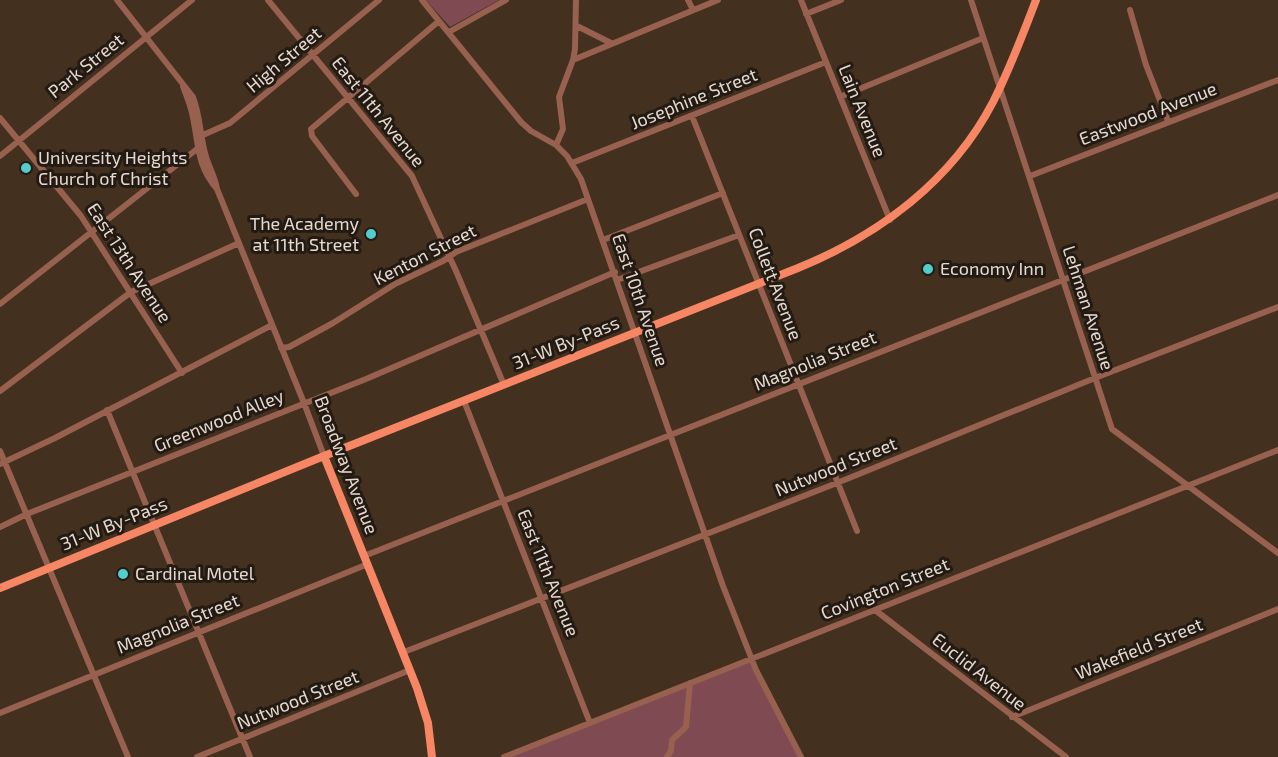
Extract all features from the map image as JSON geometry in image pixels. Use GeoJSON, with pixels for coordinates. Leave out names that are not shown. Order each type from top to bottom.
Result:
{"type":"FeatureCollection","features":[{"type":"Feature","properties":{"kind":"main road","name":"31-W By-Pass"},"geometry":{"type":"LineString","coordinates":[[0,588],[324,456],[809,264],[846,246],[890,220],[924,192],[953,161],[978,128],[1000,88],[1036,0]]}},
{"type":"Feature","properties":{"kind":"main road","name":"Broadway Avenue"},"geometry":{"type":"LineString","coordinates":[[324,456],[404,652],[426,714],[432,757]]}},
{"type":"Feature","properties":{"kind":"street"},"geometry":{"type":"LineString","coordinates":[[117,0],[182,83],[199,137]]}},
{"type":"Feature","properties":{"kind":"street","name":"Park Street"},"geometry":{"type":"LineString","coordinates":[[0,156],[192,0]]}},
{"type":"Feature","properties":{"kind":"street","name":"East 11th Avenue"},"geometry":{"type":"LineString","coordinates":[[268,0],[412,176],[450,257],[504,385]]}},
{"type":"Feature","properties":{"kind":"street","name":"High Street"},"geometry":{"type":"LineString","coordinates":[[199,137],[230,123],[379,0]]}},
{"type":"Feature","properties":{"kind":"street","name":"East 10th Avenue"},"geometry":{"type":"LineString","coordinates":[[422,0],[521,122],[556,146],[572,163],[581,179],[704,534],[751,660],[801,757]]}},
{"type":"Feature","properties":{"kind":"street"},"geometry":{"type":"LineString","coordinates":[[449,32],[506,0]]}},
{"type":"Feature","properties":{"kind":"street"},"geometry":{"type":"LineString","coordinates":[[688,0],[693,10]]}},
{"type":"Feature","properties":{"kind":"street"},"geometry":{"type":"LineString","coordinates":[[573,60],[718,0]]}},
{"type":"Feature","properties":{"kind":"street","name":"Lain Avenue"},"geometry":{"type":"LineString","coordinates":[[801,0],[890,220]]}},
{"type":"Feature","properties":{"kind":"street"},"geometry":{"type":"LineString","coordinates":[[806,14],[841,0]]}},
{"type":"Feature","properties":{"kind":"street","name":"Lehman Avenue"},"geometry":{"type":"LineString","coordinates":[[971,0],[1112,429],[1278,553]]}},
{"type":"Feature","properties":{"kind":"street"},"geometry":{"type":"LineString","coordinates":[[556,146],[563,129],[559,97],[573,60],[577,26],[574,2]]}},
{"type":"Feature","properties":{"kind":"street"},"geometry":{"type":"LineString","coordinates":[[1130,10],[1146,65],[1168,121]]}},
{"type":"Feature","properties":{"kind":"street"},"geometry":{"type":"LineString","coordinates":[[356,194],[310,133],[311,129],[439,21]]}},
{"type":"Feature","properties":{"kind":"street"},"geometry":{"type":"LineString","coordinates":[[577,26],[611,43]]}},
{"type":"Feature","properties":{"kind":"street"},"geometry":{"type":"LineString","coordinates":[[840,97],[983,39]]}},
{"type":"Feature","properties":{"kind":"street","name":"Josephine Street"},"geometry":{"type":"LineString","coordinates":[[572,163],[826,62]]}},
{"type":"Feature","properties":{"kind":"street","name":"Eastwood Avenue"},"geometry":{"type":"LineString","coordinates":[[1030,176],[1278,80]]}},
{"type":"Feature","properties":{"kind":"street","name":"Collett Avenue"},"geometry":{"type":"LineString","coordinates":[[692,116],[858,531]]}},
{"type":"Feature","properties":{"kind":"street","name":"East 13th Avenue"},"geometry":{"type":"LineString","coordinates":[[0,118],[92,231],[182,373]]}},
{"type":"Feature","properties":{"kind":"street","name":"Broadway Avenue"},"geometry":{"type":"LineString","coordinates":[[199,137],[197,149],[208,179],[218,189]]}},
{"type":"Feature","properties":{"kind":"street","name":"Broadway Avenue"},"geometry":{"type":"LineString","coordinates":[[199,137],[324,456]]}},
{"type":"Feature","properties":{"kind":"street"},"geometry":{"type":"LineString","coordinates":[[0,304],[197,149]]}},
{"type":"Feature","properties":{"kind":"street"},"geometry":{"type":"LineString","coordinates":[[603,240],[723,193]]}},
{"type":"Feature","properties":{"kind":"street","name":"Magnolia Street"},"geometry":{"type":"LineString","coordinates":[[0,712],[198,632],[503,501],[1278,195]]}},
{"type":"Feature","properties":{"kind":"street","name":"Kenton Street"},"geometry":{"type":"LineString","coordinates":[[281,348],[289,347],[333,323],[395,284],[456,252],[588,199]]}},
{"type":"Feature","properties":{"kind":"street"},"geometry":{"type":"LineString","coordinates":[[617,280],[739,235]]}},
{"type":"Feature","properties":{"kind":"street"},"geometry":{"type":"LineString","coordinates":[[0,391],[131,292],[239,243]]}},
{"type":"Feature","properties":{"kind":"street","name":"Greenwood Alley"},"geometry":{"type":"LineString","coordinates":[[0,527],[27,514],[366,379],[615,272]]}},
{"type":"Feature","properties":{"kind":"street","name":"Nutwood Street"},"geometry":{"type":"LineString","coordinates":[[404,652],[1278,307]]}},
{"type":"Feature","properties":{"kind":"street"},"geometry":{"type":"LineString","coordinates":[[2,463],[55,438],[272,325]]}},
{"type":"Feature","properties":{"kind":"street","name":"East 11th Avenue"},"geometry":{"type":"LineString","coordinates":[[464,401],[590,723]]}},
{"type":"Feature","properties":{"kind":"street"},"geometry":{"type":"LineString","coordinates":[[107,410],[250,757]]}},
{"type":"Feature","properties":{"kind":"street","name":"Covington Street"},"geometry":{"type":"LineString","coordinates":[[507,756],[1278,450]]}},
{"type":"Feature","properties":{"kind":"street"},"geometry":{"type":"LineString","coordinates":[[0,451],[2,463],[27,514],[128,757]]}},
{"type":"Feature","properties":{"kind":"street","name":"Wakefield Street"},"geometry":{"type":"LineString","coordinates":[[1012,717],[1278,609]]}},
{"type":"Feature","properties":{"kind":"street","name":"Euclid Avenue"},"geometry":{"type":"LineString","coordinates":[[875,610],[1066,757]]}},
{"type":"Feature","properties":{"kind":"street","name":"Nutwood Street"},"geometry":{"type":"LineString","coordinates":[[197,757],[410,670]]}},
{"type":"Feature","properties":{"kind":"street"},"geometry":{"type":"LineString","coordinates":[[667,757],[671,751],[672,740],[686,727],[690,683]]}},
{"type":"Feature","properties":{"kind":"shaded area"},"geometry":{"type":"Polygon","coordinates":[[[426,0],[499,0],[450,27],[426,0]]]}},
{"type":"Feature","properties":{"kind":"shaded area"},"geometry":{"type":"Polygon","coordinates":[[[751,660],[801,757],[509,757],[751,660]]]}},
{"type":"Feature","properties":{"kind":"place","name":"University Heights Church of Christ"},"geometry":{"type":"Point","coordinates":[26,168]}},
{"type":"Feature","properties":{"kind":"place","name":"The Academy at 11th Street"},"geometry":{"type":"Point","coordinates":[371,234]}},
{"type":"Feature","properties":{"kind":"place","name":"Economy Inn"},"geometry":{"type":"Point","coordinates":[928,269]}},
{"type":"Feature","properties":{"kind":"place","name":"Cardinal Motel"},"geometry":{"type":"Point","coordinates":[123,574]}}]}
